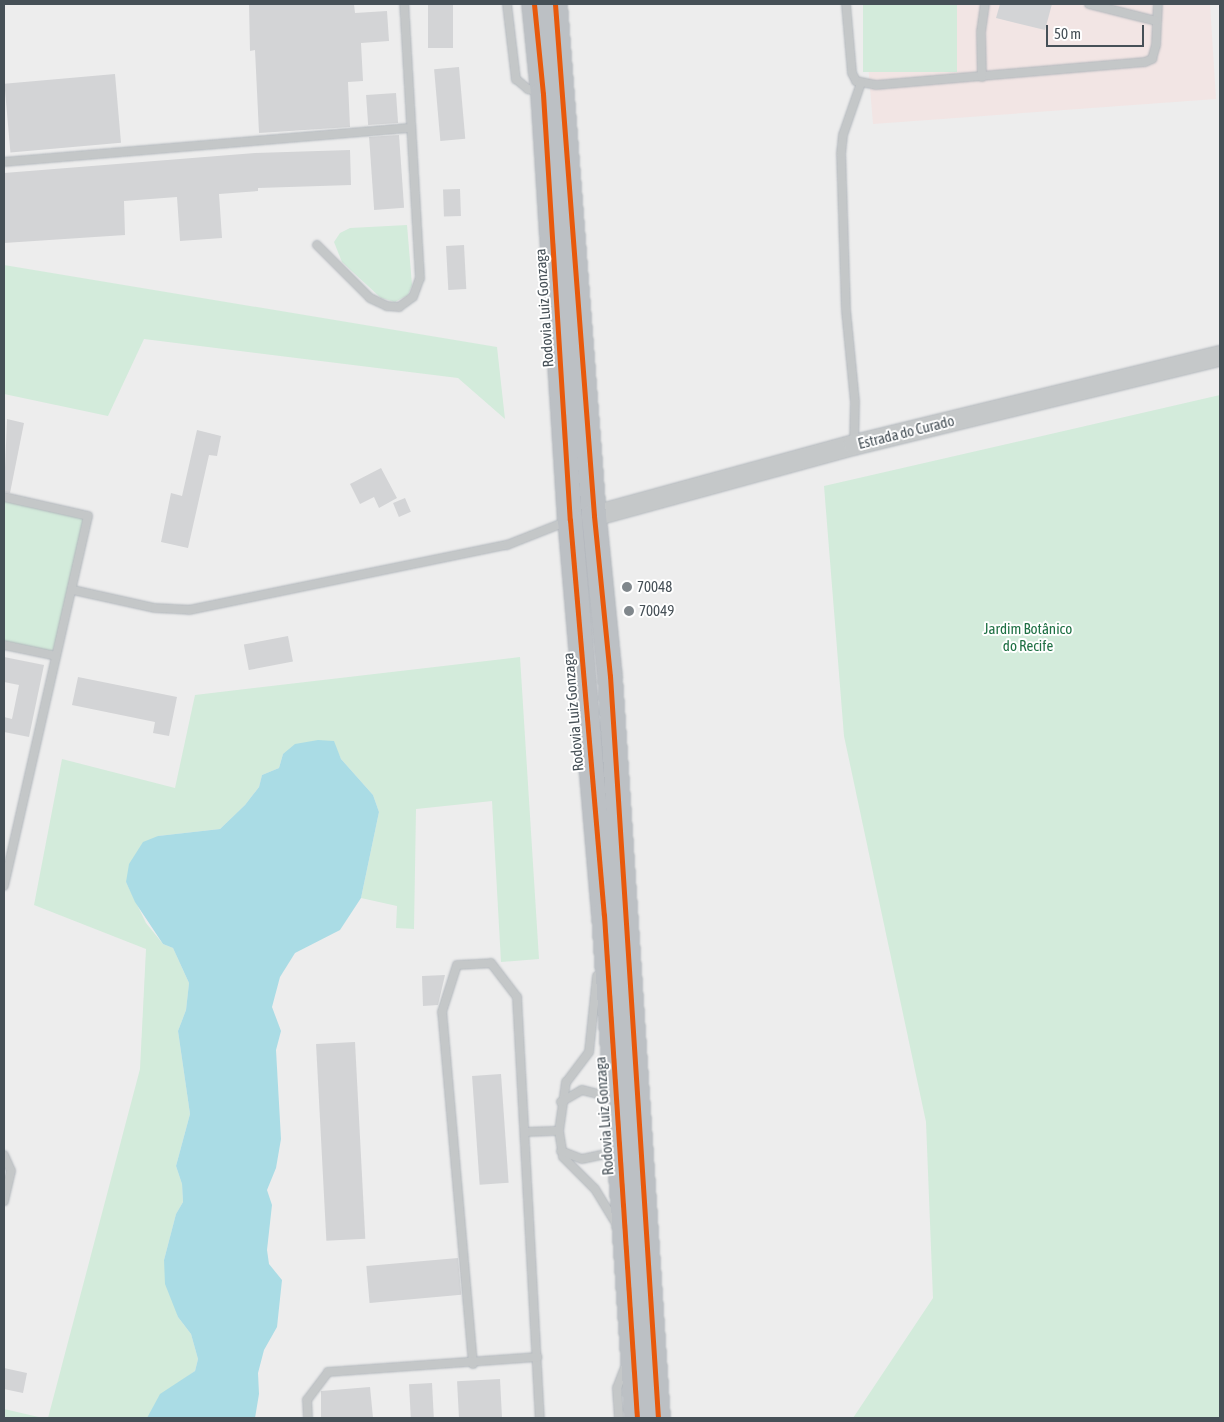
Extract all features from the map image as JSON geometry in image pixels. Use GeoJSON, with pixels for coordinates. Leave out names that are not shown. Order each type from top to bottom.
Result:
{"type":"FeatureCollection","features":[{"type":"Feature","properties":{"kind":"highway","name":"Rodovia Luiz Gonzaga"},"geometry":{"type":"LineString","coordinates":[[534,4],[543,94],[570,520],[604,915],[637,1418]]}},
{"type":"Feature","properties":{"kind":"highway"},"geometry":{"type":"LineString","coordinates":[[555,4],[594,516],[610,676],[658,1418]]}},
{"type":"Feature","properties":{"kind":"main road","name":"Estrada do Curado"},"geometry":{"type":"LineString","coordinates":[[594,516],[854,445],[1220,356]]}},
{"type":"Feature","properties":{"kind":"lane"},"geometry":{"type":"LineString","coordinates":[[317,245],[370,298],[387,306],[399,307],[413,297],[420,278],[404,4]]}},
{"type":"Feature","properties":{"kind":"lane"},"geometry":{"type":"LineString","coordinates":[[507,4],[516,79],[528,89],[543,94]]}},
{"type":"Feature","properties":{"kind":"lane"},"geometry":{"type":"LineString","coordinates":[[846,4],[852,73],[861,83],[876,85],[1145,62],[1154,53],[1158,4]]}},
{"type":"Feature","properties":{"kind":"lane"},"geometry":{"type":"LineString","coordinates":[[982,77],[981,32],[985,4]]}},
{"type":"Feature","properties":{"kind":"lane"},"geometry":{"type":"LineString","coordinates":[[1090,4],[1156,21]]}},
{"type":"Feature","properties":{"kind":"lane"},"geometry":{"type":"LineString","coordinates":[[854,445],[855,402],[846,310],[841,154],[843,135],[861,83]]}},
{"type":"Feature","properties":{"kind":"lane"},"geometry":{"type":"LineString","coordinates":[[4,162],[411,128]]}},
{"type":"Feature","properties":{"kind":"lane"},"geometry":{"type":"LineString","coordinates":[[4,497],[88,516],[73,590],[56,656],[4,886]]}},
{"type":"Feature","properties":{"kind":"lane"},"geometry":{"type":"LineString","coordinates":[[73,590],[155,608],[189,610],[508,545],[570,520]]}},
{"type":"Feature","properties":{"kind":"lane"},"geometry":{"type":"LineString","coordinates":[[4,645],[56,656]]}},
{"type":"Feature","properties":{"kind":"lane"},"geometry":{"type":"LineString","coordinates":[[604,915],[593,1038],[583,1064],[566,1082],[561,1102],[559,1131],[562,1151],[568,1165],[595,1189],[625,1238]]}},
{"type":"Feature","properties":{"kind":"lane"},"geometry":{"type":"LineString","coordinates":[[472,1364],[442,1012],[457,966],[492,963],[517,997],[526,1132],[540,1418]]}},
{"type":"Feature","properties":{"kind":"lane"},"geometry":{"type":"LineString","coordinates":[[561,1102],[582,1090],[615,1098]]}},
{"type":"Feature","properties":{"kind":"lane"},"geometry":{"type":"LineString","coordinates":[[526,1132],[559,1131]]}},
{"type":"Feature","properties":{"kind":"lane"},"geometry":{"type":"LineString","coordinates":[[562,1151],[573,1157],[593,1160],[618,1151]]}},
{"type":"Feature","properties":{"kind":"lane"},"geometry":{"type":"LineString","coordinates":[[4,1155],[11,1171],[4,1201]]}},
{"type":"Feature","properties":{"kind":"lane"},"geometry":{"type":"LineString","coordinates":[[619,1418],[617,1388],[633,1343]]}},
{"type":"Feature","properties":{"kind":"lane"},"geometry":{"type":"LineString","coordinates":[[308,1418],[307,1400],[328,1372],[472,1364],[537,1357]]}},
{"type":"Feature","properties":{"kind":"shaded area"},"geometry":{"type":"Polygon","coordinates":[[[863,4],[1210,4],[1216,99],[873,124],[863,4]]]}},
{"type":"Feature","properties":{"kind":"green space"},"geometry":{"type":"Polygon","coordinates":[[[863,4],[957,4],[957,72],[863,72],[863,4]]]}},
{"type":"Feature","properties":{"kind":"green space"},"geometry":{"type":"Polygon","coordinates":[[[407,225],[412,285],[408,295],[395,302],[381,298],[342,262],[334,242],[340,233],[350,228],[407,225]]]}},
{"type":"Feature","properties":{"kind":"green space"},"geometry":{"type":"Polygon","coordinates":[[[4,265],[497,347],[505,419],[458,378],[144,339],[108,416],[4,394],[4,265]]]}},
{"type":"Feature","properties":{"kind":"green space","name":"Jardim Botânico do Recife"},"geometry":{"type":"Polygon","coordinates":[[[1220,395],[1220,1418],[853,1418],[933,1298],[926,1122],[844,736],[824,486],[1220,395]]]}},
{"type":"Feature","properties":{"kind":"green space"},"geometry":{"type":"Polygon","coordinates":[[[4,497],[88,516],[56,656],[4,645],[4,497]]]}},
{"type":"Feature","properties":{"kind":"green space"},"geometry":{"type":"Polygon","coordinates":[[[520,657],[539,959],[501,962],[492,801],[416,809],[414,929],[396,928],[397,906],[361,898],[379,812],[373,795],[341,759],[333,741],[283,754],[279,768],[262,775],[259,787],[245,805],[220,829],[158,836],[126,882],[146,923],[163,944],[173,948],[189,983],[186,1010],[178,1031],[190,1114],[176,1166],[182,1184],[183,1202],[176,1214],[164,1260],[178,1317],[191,1334],[198,1359],[195,1371],[181,1381],[147,1418],[48,1418],[140,1069],[146,949],[34,905],[62,759],[175,788],[195,695],[520,657]]]}},
{"type":"Feature","properties":{"kind":"green space"},"geometry":{"type":"Polygon","coordinates":[[[4,1409],[43,1418],[4,1418],[4,1409]]]}},
{"type":"Feature","properties":{"kind":"water"},"geometry":{"type":"Polygon","coordinates":[[[318,740],[334,741],[341,759],[373,795],[379,812],[361,898],[340,930],[295,953],[280,977],[272,1007],[281,1031],[276,1050],[281,1139],[276,1168],[267,1190],[272,1205],[267,1250],[269,1264],[282,1280],[277,1327],[264,1350],[258,1373],[259,1394],[255,1418],[147,1418],[160,1394],[195,1371],[198,1359],[191,1334],[178,1317],[165,1284],[164,1260],[176,1214],[183,1202],[182,1184],[176,1166],[190,1114],[178,1031],[186,1010],[189,983],[173,948],[163,944],[135,902],[126,882],[129,864],[143,842],[158,836],[220,829],[245,805],[259,787],[262,775],[279,768],[283,754],[295,744],[318,740]]]}},
{"type":"Feature","properties":{"kind":"building"},"geometry":{"type":"Polygon","coordinates":[[[249,4],[354,4],[355,13],[387,11],[389,41],[361,43],[363,81],[348,82],[350,127],[259,133],[255,50],[250,51],[249,4]]]}},
{"type":"Feature","properties":{"kind":"building"},"geometry":{"type":"Polygon","coordinates":[[[428,4],[453,4],[453,48],[428,48],[428,4]]]}},
{"type":"Feature","properties":{"kind":"building"},"geometry":{"type":"Polygon","coordinates":[[[1000,4],[1052,4],[1045,30],[996,18],[1000,4]]]}},
{"type":"Feature","properties":{"kind":"building"},"geometry":{"type":"Polygon","coordinates":[[[459,67],[465,139],[440,141],[434,69],[459,67]]]}},
{"type":"Feature","properties":{"kind":"building"},"geometry":{"type":"Polygon","coordinates":[[[115,74],[121,143],[10,152],[4,84],[115,74]]]}},
{"type":"Feature","properties":{"kind":"building"},"geometry":{"type":"Polygon","coordinates":[[[396,93],[398,123],[368,125],[366,95],[396,93]]]}},
{"type":"Feature","properties":{"kind":"building"},"geometry":{"type":"Polygon","coordinates":[[[399,135],[404,208],[374,210],[369,137],[399,135]]]}},
{"type":"Feature","properties":{"kind":"building"},"geometry":{"type":"Polygon","coordinates":[[[350,150],[351,185],[258,188],[258,191],[219,194],[222,238],[180,241],[177,197],[124,201],[125,235],[4,243],[4,173],[255,153],[350,150]]]}},
{"type":"Feature","properties":{"kind":"building"},"geometry":{"type":"Polygon","coordinates":[[[460,189],[461,216],[444,217],[443,190],[460,189]]]}},
{"type":"Feature","properties":{"kind":"building"},"geometry":{"type":"Polygon","coordinates":[[[464,245],[466,289],[448,290],[446,246],[464,245]]]}},
{"type":"Feature","properties":{"kind":"building"},"geometry":{"type":"Polygon","coordinates":[[[7,419],[24,423],[10,493],[4,492],[7,419]]]}},
{"type":"Feature","properties":{"kind":"building"},"geometry":{"type":"Polygon","coordinates":[[[197,430],[221,436],[217,456],[209,455],[188,548],[161,542],[171,493],[182,496],[197,430]]]}},
{"type":"Feature","properties":{"kind":"building"},"geometry":{"type":"Polygon","coordinates":[[[381,468],[397,498],[379,508],[374,497],[360,504],[350,484],[381,468]]]}},
{"type":"Feature","properties":{"kind":"building"},"geometry":{"type":"Polygon","coordinates":[[[405,498],[411,512],[399,517],[393,503],[405,498]]]}},
{"type":"Feature","properties":{"kind":"building"},"geometry":{"type":"Polygon","coordinates":[[[288,636],[293,662],[249,670],[244,645],[288,636]]]}},
{"type":"Feature","properties":{"kind":"building"},"geometry":{"type":"Polygon","coordinates":[[[4,657],[44,665],[29,737],[4,732],[4,717],[12,719],[19,685],[4,682],[4,657]]]}},
{"type":"Feature","properties":{"kind":"building"},"geometry":{"type":"Polygon","coordinates":[[[78,677],[177,697],[169,736],[153,733],[155,722],[72,705],[78,677]]]}},
{"type":"Feature","properties":{"kind":"building"},"geometry":{"type":"Polygon","coordinates":[[[445,975],[438,1005],[423,1006],[422,976],[445,975]]]}},
{"type":"Feature","properties":{"kind":"building"},"geometry":{"type":"Polygon","coordinates":[[[355,1042],[365,1239],[326,1241],[316,1044],[355,1042]]]}},
{"type":"Feature","properties":{"kind":"building"},"geometry":{"type":"Polygon","coordinates":[[[501,1074],[509,1183],[480,1185],[472,1076],[501,1074]]]}},
{"type":"Feature","properties":{"kind":"building"},"geometry":{"type":"Polygon","coordinates":[[[458,1258],[461,1295],[370,1303],[366,1266],[458,1258]]]}},
{"type":"Feature","properties":{"kind":"building"},"geometry":{"type":"Polygon","coordinates":[[[4,1368],[27,1373],[23,1393],[4,1389],[4,1368]]]}},
{"type":"Feature","properties":{"kind":"building"},"geometry":{"type":"Polygon","coordinates":[[[500,1379],[502,1418],[459,1418],[457,1381],[500,1379]]]}},
{"type":"Feature","properties":{"kind":"building"},"geometry":{"type":"Polygon","coordinates":[[[432,1383],[434,1418],[411,1418],[409,1384],[432,1383]]]}},
{"type":"Feature","properties":{"kind":"building"},"geometry":{"type":"Polygon","coordinates":[[[370,1387],[373,1418],[321,1418],[321,1391],[370,1387]]]}},
{"type":"Feature","properties":{"kind":"cycle path"},"geometry":{"type":"LineString","coordinates":[[534,4],[543,94],[570,520],[604,915],[637,1418]]}},
{"type":"Feature","properties":{"kind":"cycle path"},"geometry":{"type":"LineString","coordinates":[[555,4],[594,516],[610,676],[658,1418]]}},
{"type":"Feature","properties":{"kind":"place","name":"70048"},"geometry":{"type":"Point","coordinates":[627,587]}},
{"type":"Feature","properties":{"kind":"place","name":"70049"},"geometry":{"type":"Point","coordinates":[629,611]}}]}
